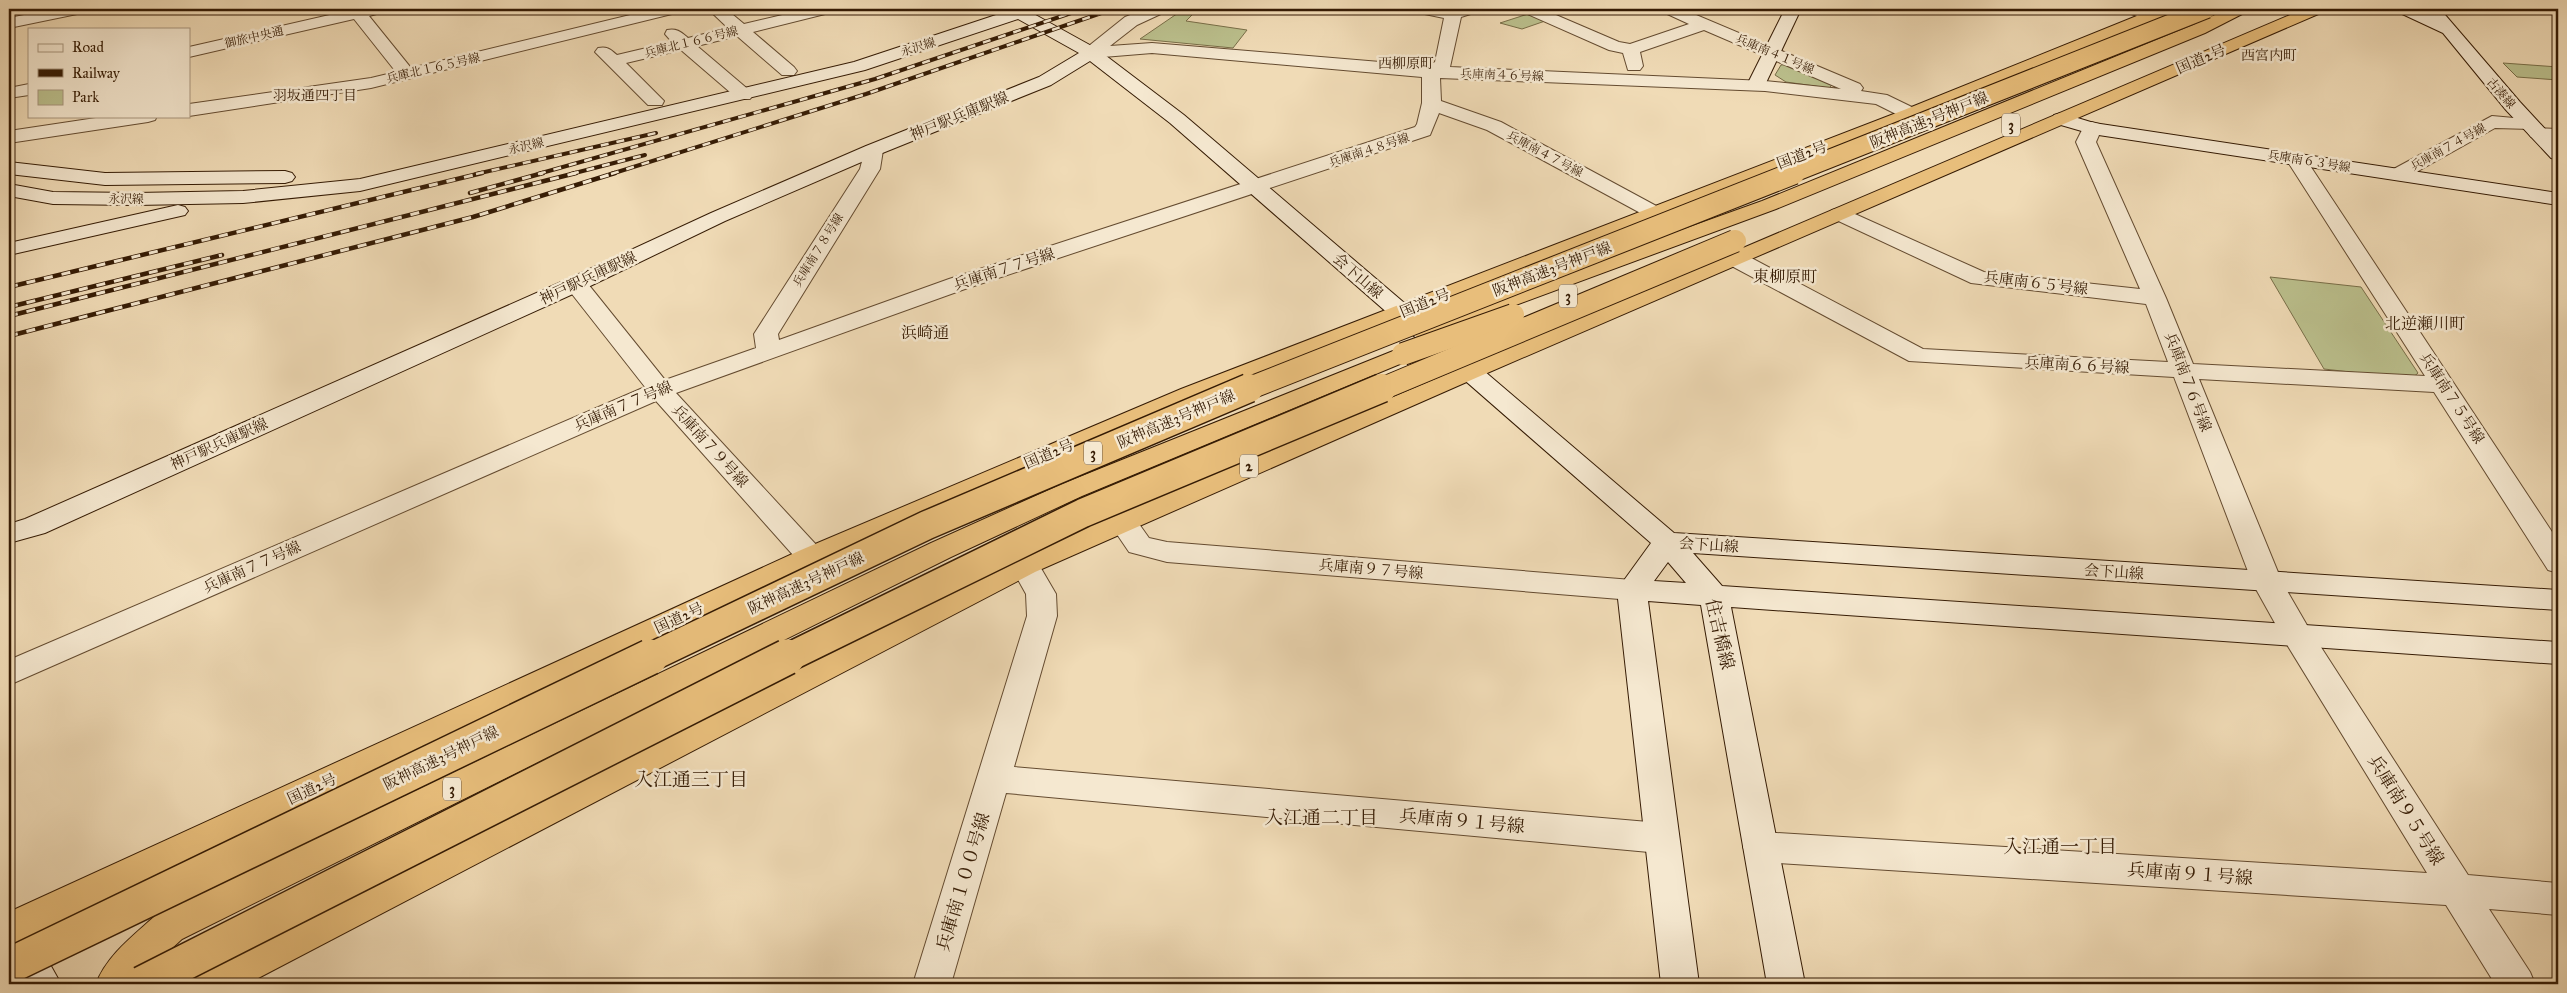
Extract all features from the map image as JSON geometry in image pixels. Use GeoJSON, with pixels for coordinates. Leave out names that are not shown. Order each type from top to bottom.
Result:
{"type":"FeatureCollection","features":[{"type":"Feature","properties":{"kind":"highway","name":"阪神高速3号神戸線"},"geometry":{"type":"LineString","coordinates":[[9,966],[779,595],[1055,469],[1242,391],[2207,9]]}},
{"type":"Feature","properties":{"kind":"highway","name":"3"},"geometry":{"type":"LineString","coordinates":[[1426,334],[1505,301],[1769,205],[2199,29],[2240,9]]}},
{"type":"Feature","properties":{"kind":"highway","name":"3"},"geometry":{"type":"LineString","coordinates":[[142,984],[593,754],[955,574],[1083,513],[1734,250],[2288,9]]}},
{"type":"Feature","properties":{"kind":"highway","name":"国道2号"},"geometry":{"type":"LineString","coordinates":[[210,984],[1026,565],[1122,521],[1469,372],[1734,250],[1840,214],[2317,9]]}},
{"type":"Feature","properties":{"kind":"highway","name":"国道2号"},"geometry":{"type":"LineString","coordinates":[[9,930],[811,557],[1190,394],[1653,212],[1911,114],[2149,11]]}},
{"type":"Feature","properties":{"kind":"highway","name":"3"},"geometry":{"type":"LineString","coordinates":[[115,984],[131,962],[169,927],[941,550],[1072,490],[1403,354],[1734,250]]}},
{"type":"Feature","properties":{"kind":"street"},"geometry":{"type":"LineString","coordinates":[[9,23],[78,9]]}},
{"type":"Feature","properties":{"kind":"street","name":"御旅中央通"},"geometry":{"type":"LineString","coordinates":[[190,52],[356,11],[378,9]]}},
{"type":"Feature","properties":{"kind":"street","name":"兵庫北１６５号線"},"geometry":{"type":"LineString","coordinates":[[190,110],[371,83],[583,31],[648,12],[674,9]]}},
{"type":"Feature","properties":{"kind":"street"},"geometry":{"type":"LineString","coordinates":[[716,9],[788,71]]}},
{"type":"Feature","properties":{"kind":"street","name":"兵庫北１６６号線"},"geometry":{"type":"LineString","coordinates":[[613,61],[827,9]]}},
{"type":"Feature","properties":{"kind":"street","name":"永沢線"},"geometry":{"type":"LineString","coordinates":[[16,169],[105,179],[327,176],[411,160],[654,101],[737,90],[788,71],[963,20],[990,9]]}},
{"type":"Feature","properties":{"kind":"street","name":"神戸駅兵庫駅線"},"geometry":{"type":"LineString","coordinates":[[9,534],[35,526],[576,284],[718,217],[873,150],[1045,81],[1090,53],[1131,20],[1159,9]]}},
{"type":"Feature","properties":{"kind":"street"},"geometry":{"type":"LineString","coordinates":[[1421,9],[1453,14],[1471,9]]}},
{"type":"Feature","properties":{"kind":"street"},"geometry":{"type":"LineString","coordinates":[[1529,9],[1615,46],[1631,49],[1705,24]]}},
{"type":"Feature","properties":{"kind":"street","name":"兵庫南４１号線"},"geometry":{"type":"LineString","coordinates":[[1669,9],[1880,99]]}},
{"type":"Feature","properties":{"kind":"street"},"geometry":{"type":"LineString","coordinates":[[1756,85],[1795,9]]}},
{"type":"Feature","properties":{"kind":"street","name":"古湊線"},"geometry":{"type":"LineString","coordinates":[[2404,9],[2446,30]]}},
{"type":"Feature","properties":{"kind":"street","name":"古湊線"},"geometry":{"type":"LineString","coordinates":[[2431,9],[2441,18],[2446,30],[2558,154]]}},
{"type":"Feature","properties":{"kind":"street","name":"永沢線"},"geometry":{"type":"LineString","coordinates":[[9,190],[53,198],[136,199],[243,197],[360,185],[737,90],[860,66],[978,28],[1017,10]]}},
{"type":"Feature","properties":{"kind":"street","name":"会下山線"},"geometry":{"type":"LineString","coordinates":[[1017,10],[1090,53],[1177,119],[1667,542],[2558,600]]}},
{"type":"Feature","properties":{"kind":"street"},"geometry":{"type":"LineString","coordinates":[[356,11],[408,75]]}},
{"type":"Feature","properties":{"kind":"street"},"geometry":{"type":"LineString","coordinates":[[648,12],[737,90]]}},
{"type":"Feature","properties":{"kind":"street"},"geometry":{"type":"LineString","coordinates":[[1431,72],[1443,65],[1451,32],[1453,14]]}},
{"type":"Feature","properties":{"kind":"street"},"geometry":{"type":"LineString","coordinates":[[583,31],[654,101]]}},
{"type":"Feature","properties":{"kind":"street","name":"兵庫南４６号線"},"geometry":{"type":"LineString","coordinates":[[1090,53],[1152,48],[1431,72],[1756,85],[1880,99],[1911,114]]}},
{"type":"Feature","properties":{"kind":"street"},"geometry":{"type":"LineString","coordinates":[[1631,49],[1636,80]]}},
{"type":"Feature","properties":{"kind":"street","name":"兵庫南４８号線"},"geometry":{"type":"LineString","coordinates":[[1256,187],[1423,131],[1429,122],[1432,104],[1431,72]]}},
{"type":"Feature","properties":{"kind":"street"},"geometry":{"type":"LineString","coordinates":[[9,93],[28,89]]}},
{"type":"Feature","properties":{"kind":"street","name":"兵庫南４７号線"},"geometry":{"type":"LineString","coordinates":[[1432,104],[1494,126],[1653,212]]}},
{"type":"Feature","properties":{"kind":"street"},"geometry":{"type":"LineString","coordinates":[[9,137],[135,118]]}},
{"type":"Feature","properties":{"kind":"street","name":"兵庫南６３号線"},"geometry":{"type":"LineString","coordinates":[[2061,119],[2092,128],[2558,199]]}},
{"type":"Feature","properties":{"kind":"street","name":"兵庫南７４号線"},"geometry":{"type":"LineString","coordinates":[[2397,174],[2492,122],[2534,128],[2558,135]]}},
{"type":"Feature","properties":{"kind":"street","name":"兵庫南７６号線"},"geometry":{"type":"LineString","coordinates":[[2092,128],[2086,142],[2155,298],[2267,582],[2297,635]]}},
{"type":"Feature","properties":{"kind":"street","name":"兵庫南７８号線"},"geometry":{"type":"LineString","coordinates":[[768,350],[766,334],[870,168],[873,150]]}},
{"type":"Feature","properties":{"kind":"street","name":"兵庫南７５号線"},"geometry":{"type":"LineString","coordinates":[[2296,159],[2558,563]]}},
{"type":"Feature","properties":{"kind":"street"},"geometry":{"type":"LineString","coordinates":[[16,169],[52,183],[138,192],[140,196],[102,227]]}},
{"type":"Feature","properties":{"kind":"street","name":"兵庫南７７号線"},"geometry":{"type":"LineString","coordinates":[[9,673],[660,390],[957,284],[1256,187]]}},
{"type":"Feature","properties":{"kind":"street"},"geometry":{"type":"LineString","coordinates":[[9,249],[243,197]]}},
{"type":"Feature","properties":{"kind":"street","name":"兵庫南６５号線"},"geometry":{"type":"LineString","coordinates":[[1840,214],[1979,278],[2155,298]]}},
{"type":"Feature","properties":{"kind":"street","name":"兵庫南６６号線"},"geometry":{"type":"LineString","coordinates":[[1734,250],[1918,356],[2444,385]]}},
{"type":"Feature","properties":{"kind":"street","name":"兵庫南７９号線"},"geometry":{"type":"LineString","coordinates":[[576,284],[660,390],[811,557]]}},
{"type":"Feature","properties":{"kind":"street","name":"兵庫南９７号線"},"geometry":{"type":"LineString","coordinates":[[1122,521],[1140,544],[1167,552],[1714,596]]}},
{"type":"Feature","properties":{"kind":"street"},"geometry":{"type":"LineString","coordinates":[[1667,542],[1632,590],[1660,838],[1680,984]]}},
{"type":"Feature","properties":{"kind":"street","name":"住吉橋線"},"geometry":{"type":"LineString","coordinates":[[1667,542],[1714,596],[1786,984]]}},
{"type":"Feature","properties":{"kind":"street","name":"兵庫南１００号線"},"geometry":{"type":"LineString","coordinates":[[932,984],[1042,616],[1041,594],[1026,565]]}},
{"type":"Feature","properties":{"kind":"street"},"geometry":{"type":"LineString","coordinates":[[1714,596],[2558,653]]}},
{"type":"Feature","properties":{"kind":"street","name":"兵庫南９５号線"},"geometry":{"type":"LineString","coordinates":[[2297,635],[2516,984]]}},
{"type":"Feature","properties":{"kind":"street","name":"兵庫南９１号線"},"geometry":{"type":"LineString","coordinates":[[994,779],[1660,838]]}},
{"type":"Feature","properties":{"kind":"street","name":"兵庫南９１号線"},"geometry":{"type":"LineString","coordinates":[[1761,847],[2456,890],[2558,899]]}},
{"type":"Feature","properties":{"kind":"street"},"geometry":{"type":"LineString","coordinates":[[9,926],[9,930],[42,984]]}},
{"type":"Feature","properties":{"kind":"green space"},"geometry":{"type":"Polygon","coordinates":[[[1181,11],[1194,13],[1186,21],[1247,30],[1233,48],[1140,39],[1181,11]]]}},
{"type":"Feature","properties":{"kind":"green space"},"geometry":{"type":"Polygon","coordinates":[[[1531,13],[1548,20],[1522,29],[1500,23],[1531,13]]]}},
{"type":"Feature","properties":{"kind":"green space"},"geometry":{"type":"Polygon","coordinates":[[[2503,63],[2558,67],[2558,80],[2517,77],[2503,63]]]}},
{"type":"Feature","properties":{"kind":"green space"},"geometry":{"type":"Polygon","coordinates":[[[1791,64],[1834,83],[1829,88],[1786,82],[1775,75],[1781,65],[1791,64]]]}},
{"type":"Feature","properties":{"kind":"green space"},"geometry":{"type":"Polygon","coordinates":[[[2270,277],[2361,287],[2418,373],[2411,379],[2324,369],[2270,277]]]}},
{"type":"Feature","properties":{"kind":"railway"},"geometry":{"type":"LineString","coordinates":[[538,174],[875,79],[1083,9]]}},
{"type":"Feature","properties":{"kind":"railway"},"geometry":{"type":"LineString","coordinates":[[611,174],[866,94],[1113,9]]}},
{"type":"Feature","properties":{"kind":"railway"},"geometry":{"type":"LineString","coordinates":[[476,174],[656,133]]}},
{"type":"Feature","properties":{"kind":"railway"},"geometry":{"type":"LineString","coordinates":[[571,174],[645,155]]}},
{"type":"Feature","properties":{"kind":"railway"},"geometry":{"type":"LineString","coordinates":[[9,287],[482,173]]}},
{"type":"Feature","properties":{"kind":"railway"},"geometry":{"type":"LineString","coordinates":[[470,193],[543,173]]}},
{"type":"Feature","properties":{"kind":"railway"},"geometry":{"type":"LineString","coordinates":[[9,316],[576,173]]}},
{"type":"Feature","properties":{"kind":"railway"},"geometry":{"type":"LineString","coordinates":[[9,336],[473,217],[615,173]]}},
{"type":"Feature","properties":{"kind":"railway"},"geometry":{"type":"LineString","coordinates":[[9,307],[222,255]]}},
{"type":"Feature","properties":{"kind":"district","name":"西宮内町"},"geometry":{"type":"Point","coordinates":[2269,55]}},
{"type":"Feature","properties":{"kind":"district","name":"西柳原町"},"geometry":{"type":"Point","coordinates":[1406,63]}},
{"type":"Feature","properties":{"kind":"district","name":"羽坂通四丁目"},"geometry":{"type":"Point","coordinates":[315,95]}},
{"type":"Feature","properties":{"kind":"district","name":"東柳原町"},"geometry":{"type":"Point","coordinates":[1785,276]}},
{"type":"Feature","properties":{"kind":"district","name":"北逆瀬川町"},"geometry":{"type":"Point","coordinates":[2425,323]}},
{"type":"Feature","properties":{"kind":"district","name":"浜崎通"},"geometry":{"type":"Point","coordinates":[925,332]}},
{"type":"Feature","properties":{"kind":"district","name":"入江通三丁目"},"geometry":{"type":"Point","coordinates":[691,779]}},
{"type":"Feature","properties":{"kind":"district","name":"入江通二丁目"},"geometry":{"type":"Point","coordinates":[1321,817]}},
{"type":"Feature","properties":{"kind":"district","name":"入江通一丁目"},"geometry":{"type":"Point","coordinates":[2060,846]}}]}
